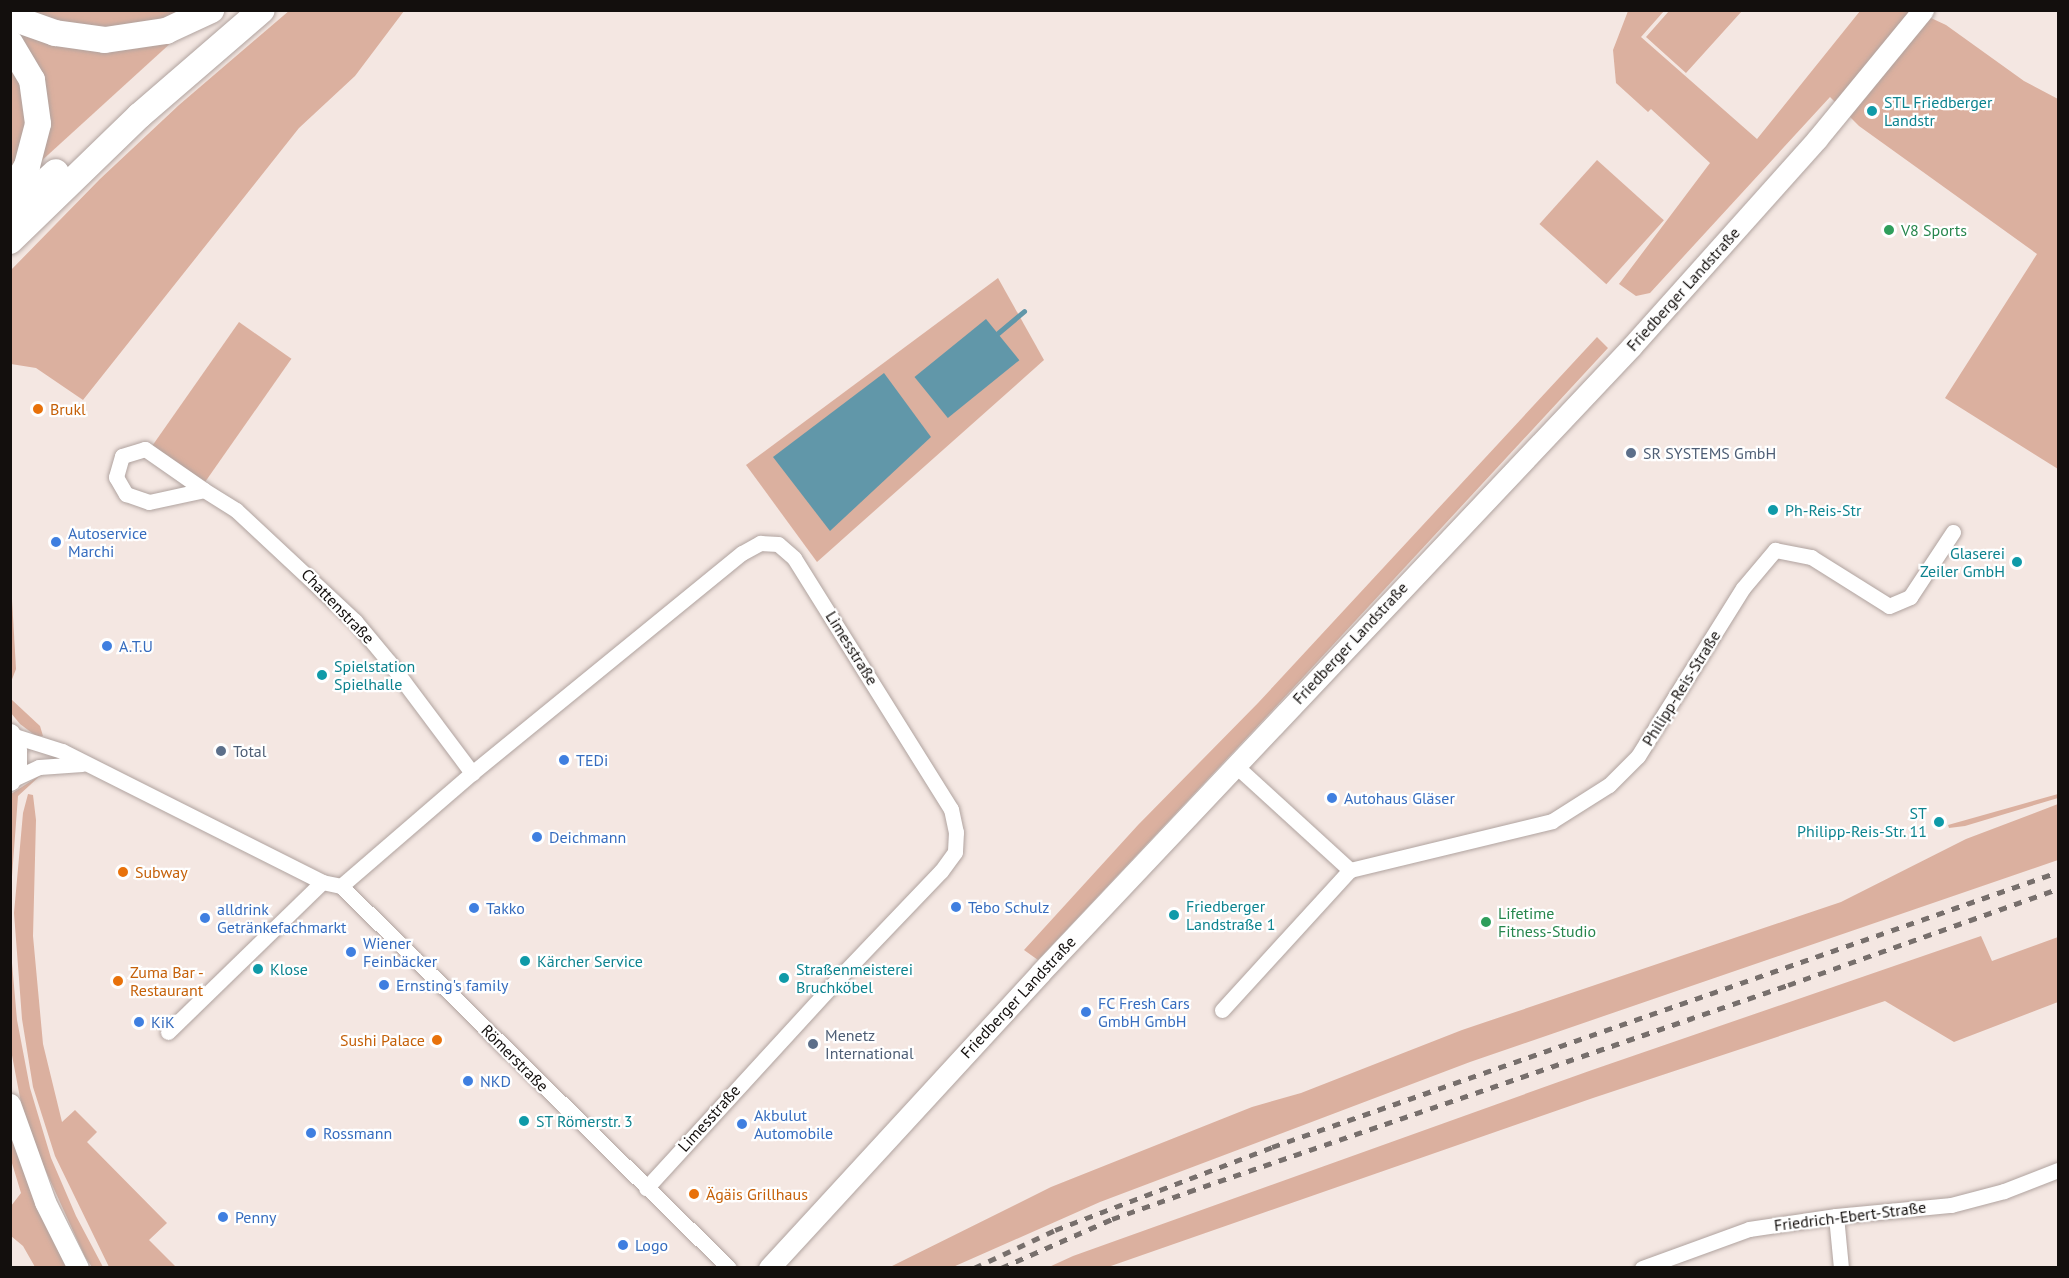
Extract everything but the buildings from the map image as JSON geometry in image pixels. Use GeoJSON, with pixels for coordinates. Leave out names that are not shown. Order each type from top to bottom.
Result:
{"type":"FeatureCollection","features":[{"type":"Feature","properties":{"kind":"highway"},"geometry":{"type":"LineString","coordinates":[[10,17],[55,33],[105,40],[166,31],[211,10]]}},
{"type":"Feature","properties":{"kind":"highway"},"geometry":{"type":"LineString","coordinates":[[10,214],[234,10]]}},
{"type":"Feature","properties":{"kind":"highway"},"geometry":{"type":"LineString","coordinates":[[10,241],[139,116],[261,10]]}},
{"type":"Feature","properties":{"kind":"highway"},"geometry":{"type":"LineString","coordinates":[[10,43],[32,80],[38,124],[27,166],[10,194]]}},
{"type":"Feature","properties":{"kind":"main road","name":"Friedberger Landstraße"},"geometry":{"type":"LineString","coordinates":[[769,1268],[1235,765],[1646,330],[1817,139],[1923,10]]}},
{"type":"Feature","properties":{"kind":"main road"},"geometry":{"type":"LineString","coordinates":[[11,734],[16,757],[11,780]]}},
{"type":"Feature","properties":{"kind":"main road"},"geometry":{"type":"LineString","coordinates":[[10,1104],[45,1202],[78,1268]]}},
{"type":"Feature","properties":{"kind":"street","name":"Chattenstraße"},"geometry":{"type":"LineString","coordinates":[[204,490],[150,502],[126,494],[117,477],[122,456],[146,448],[236,510],[296,564],[355,621],[377,646],[472,773]]}},
{"type":"Feature","properties":{"kind":"street","name":"Philipp-Reis-Straße"},"geometry":{"type":"LineString","coordinates":[[1350,870],[1552,821],[1609,785],[1645,747],[1743,588],[1775,550],[1811,557],[1889,606],[1910,597],[1953,532]]}},
{"type":"Feature","properties":{"kind":"street","name":"Limesstraße"},"geometry":{"type":"LineString","coordinates":[[341,886],[472,773],[742,553],[760,543],[778,544],[794,558],[807,575],[951,809],[956,832],[955,852],[941,871],[788,1032],[646,1188]]}},
{"type":"Feature","properties":{"kind":"street"},"geometry":{"type":"LineString","coordinates":[[11,734],[47,745],[322,882],[341,886]]}},
{"type":"Feature","properties":{"kind":"street"},"geometry":{"type":"LineString","coordinates":[[11,780],[39,768],[88,764]]}},
{"type":"Feature","properties":{"kind":"street"},"geometry":{"type":"LineString","coordinates":[[1222,1010],[1350,870],[1235,765]]}},
{"type":"Feature","properties":{"kind":"street"},"geometry":{"type":"LineString","coordinates":[[168,1032],[322,882]]}},
{"type":"Feature","properties":{"kind":"street","name":"Römerstraße"},"geometry":{"type":"LineString","coordinates":[[341,886],[729,1268]]}},
{"type":"Feature","properties":{"kind":"street","name":"Friedrich-Ebert-Straße"},"geometry":{"type":"LineString","coordinates":[[1642,1268],[1749,1229],[1836,1216],[1951,1205],[2004,1191],[2058,1170]]}},
{"type":"Feature","properties":{"kind":"street"},"geometry":{"type":"LineString","coordinates":[[1836,1216],[1841,1268]]}},
{"type":"Feature","properties":{"kind":"shaded area"},"geometry":{"type":"Polygon","coordinates":[[[290,10],[404,11],[355,76],[299,128],[83,400],[36,368],[11,364],[11,270],[100,179],[179,105],[290,10]]]}},
{"type":"Feature","properties":{"kind":"shaded area"},"geometry":{"type":"Polygon","coordinates":[[[23,11],[190,11],[164,21],[95,29],[70,25],[23,11]]]}},
{"type":"Feature","properties":{"kind":"shaded area"},"geometry":{"type":"Polygon","coordinates":[[[1628,11],[1664,11],[1641,37],[1757,139],[1860,11],[1916,11],[1946,25],[2024,81],[2058,99],[2058,469],[1945,398],[2037,254],[1859,126],[1830,97],[1650,293],[1636,296],[1619,284],[1710,163],[1651,109],[1648,112],[1616,83],[1613,50],[1628,11]]]}},
{"type":"Feature","properties":{"kind":"shaded area"},"geometry":{"type":"Polygon","coordinates":[[[1669,11],[1742,11],[1686,73],[1646,37],[1669,11]]]}},
{"type":"Feature","properties":{"kind":"shaded area"},"geometry":{"type":"Polygon","coordinates":[[[11,28],[173,41],[38,164],[11,28]]]}},
{"type":"Feature","properties":{"kind":"shaded area"},"geometry":{"type":"Polygon","coordinates":[[[10,56],[16,63],[29,122],[10,178],[10,56]]]}},
{"type":"Feature","properties":{"kind":"shaded area"},"geometry":{"type":"Polygon","coordinates":[[[1597,160],[1664,220],[1606,284],[1539,224],[1597,160]]]}},
{"type":"Feature","properties":{"kind":"shaded area"},"geometry":{"type":"Polygon","coordinates":[[[998,278],[1044,360],[817,562],[746,465],[998,278]]]}},
{"type":"Feature","properties":{"kind":"shaded area"},"geometry":{"type":"Polygon","coordinates":[[[239,322],[291,359],[204,484],[151,447],[239,322]]]}},
{"type":"Feature","properties":{"kind":"shaded area"},"geometry":{"type":"Polygon","coordinates":[[[1597,337],[1608,348],[1269,714],[1038,960],[1024,950],[1138,825],[1258,703],[1597,337]]]}},
{"type":"Feature","properties":{"kind":"shaded area"},"geometry":{"type":"Polygon","coordinates":[[[11,582],[16,669],[10,682],[11,582]]]}},
{"type":"Feature","properties":{"kind":"shaded area"},"geometry":{"type":"Polygon","coordinates":[[[11,699],[40,726],[43,736],[36,736],[20,724],[11,713],[11,699]]]}},
{"type":"Feature","properties":{"kind":"shaded area"},"geometry":{"type":"Polygon","coordinates":[[[42,774],[18,796],[11,890],[11,794],[42,774]]]}},
{"type":"Feature","properties":{"kind":"shaded area"},"geometry":{"type":"Polygon","coordinates":[[[28,794],[33,795],[36,820],[33,936],[43,1044],[62,1122],[75,1110],[97,1132],[87,1142],[167,1223],[149,1240],[176,1267],[109,1267],[55,1156],[33,1087],[22,1019],[14,913],[23,813],[28,794]]]}},
{"type":"Feature","properties":{"kind":"shaded area"},"geometry":{"type":"Polygon","coordinates":[[[2058,794],[2058,798],[1965,826],[1949,828],[1948,825],[2058,794]]]}},
{"type":"Feature","properties":{"kind":"shaded area"},"geometry":{"type":"Polygon","coordinates":[[[2058,804],[2058,860],[1470,1062],[1100,1202],[953,1267],[890,1267],[1051,1187],[1252,1107],[1301,1093],[1462,1030],[1841,902],[1966,839],[2058,804]]]}},
{"type":"Feature","properties":{"kind":"shaded area"},"geometry":{"type":"Polygon","coordinates":[[[1981,936],[1992,961],[2058,937],[2058,1002],[1954,1042],[1885,1001],[1593,1098],[1108,1267],[1049,1267],[1073,1256],[1592,1070],[1981,936]]]}},
{"type":"Feature","properties":{"kind":"shaded area"},"geometry":{"type":"Polygon","coordinates":[[[10,940],[17,1020],[30,1088],[51,1158],[76,1216],[103,1267],[92,1267],[85,1257],[39,1156],[21,1103],[11,1050],[10,940]]]}},
{"type":"Feature","properties":{"kind":"shaded area"},"geometry":{"type":"Polygon","coordinates":[[[10,1134],[69,1267],[35,1267],[23,1246],[11,1236],[11,1206],[21,1193],[11,1160],[10,1134]]]}},
{"type":"Feature","properties":{"kind":"water"},"geometry":{"type":"Polygon","coordinates":[[[986,319],[1019,360],[948,418],[915,377],[986,319]]]}},
{"type":"Feature","properties":{"kind":"water"},"geometry":{"type":"Polygon","coordinates":[[[884,373],[931,437],[830,531],[773,457],[884,373]]]}},
{"type":"Feature","properties":{"kind":"waterway"},"geometry":{"type":"LineString","coordinates":[[998,333],[1024,311]]}},
{"type":"Feature","properties":{"kind":"railway"},"geometry":{"type":"LineString","coordinates":[[974,1268],[1055,1230],[1272,1147],[2058,872]]}},
{"type":"Feature","properties":{"kind":"railway"},"geometry":{"type":"LineString","coordinates":[[1001,1268],[1112,1219],[2058,889]]}},
{"type":"Feature","properties":{"kind":"place","name":"STL Friedberger Landstr"},"geometry":{"type":"Point","coordinates":[1872,111]}},
{"type":"Feature","properties":{"kind":"place","name":"V8 Sports"},"geometry":{"type":"Point","coordinates":[1889,230]}},
{"type":"Feature","properties":{"kind":"place","name":"Brukl"},"geometry":{"type":"Point","coordinates":[38,409]}},
{"type":"Feature","properties":{"kind":"place","name":"SR SYSTEMS GmbH"},"geometry":{"type":"Point","coordinates":[1631,453]}},
{"type":"Feature","properties":{"kind":"place","name":"Ph-Reis-Str"},"geometry":{"type":"Point","coordinates":[1773,510]}},
{"type":"Feature","properties":{"kind":"place","name":"Autoservice Marchi"},"geometry":{"type":"Point","coordinates":[56,542]}},
{"type":"Feature","properties":{"kind":"place","name":"Glaserei Zeiler GmbH"},"geometry":{"type":"Point","coordinates":[2017,562]}},
{"type":"Feature","properties":{"kind":"place","name":"A.T.U"},"geometry":{"type":"Point","coordinates":[107,646]}},
{"type":"Feature","properties":{"kind":"place","name":"Spielstation Spielhalle"},"geometry":{"type":"Point","coordinates":[322,675]}},
{"type":"Feature","properties":{"kind":"place","name":"Total"},"geometry":{"type":"Point","coordinates":[221,751]}},
{"type":"Feature","properties":{"kind":"place","name":"TEDi"},"geometry":{"type":"Point","coordinates":[564,760]}},
{"type":"Feature","properties":{"kind":"place","name":"Autohaus Gläser"},"geometry":{"type":"Point","coordinates":[1332,798]}},
{"type":"Feature","properties":{"kind":"place","name":"ST Philipp-Reis-Str. 11"},"geometry":{"type":"Point","coordinates":[1939,822]}},
{"type":"Feature","properties":{"kind":"place","name":"Deichmann"},"geometry":{"type":"Point","coordinates":[537,837]}},
{"type":"Feature","properties":{"kind":"place","name":"Subway"},"geometry":{"type":"Point","coordinates":[123,872]}},
{"type":"Feature","properties":{"kind":"place","name":"Tebo Schulz"},"geometry":{"type":"Point","coordinates":[956,907]}},
{"type":"Feature","properties":{"kind":"place","name":"Takko"},"geometry":{"type":"Point","coordinates":[474,908]}},
{"type":"Feature","properties":{"kind":"place","name":"Friedberger Landstraße 1"},"geometry":{"type":"Point","coordinates":[1174,915]}},
{"type":"Feature","properties":{"kind":"place","name":"alldrink Getränkefachmarkt"},"geometry":{"type":"Point","coordinates":[205,918]}},
{"type":"Feature","properties":{"kind":"place","name":"Lifetime Fitness-Studio"},"geometry":{"type":"Point","coordinates":[1486,922]}},
{"type":"Feature","properties":{"kind":"place","name":"Wiener Feinbäcker"},"geometry":{"type":"Point","coordinates":[351,952]}},
{"type":"Feature","properties":{"kind":"place","name":"Kärcher Service"},"geometry":{"type":"Point","coordinates":[525,961]}},
{"type":"Feature","properties":{"kind":"place","name":"Klose"},"geometry":{"type":"Point","coordinates":[258,969]}},
{"type":"Feature","properties":{"kind":"place","name":"Straßenmeisterei Bruchköbel"},"geometry":{"type":"Point","coordinates":[784,978]}},
{"type":"Feature","properties":{"kind":"place","name":"Zuma Bar - Restaurant"},"geometry":{"type":"Point","coordinates":[118,981]}},
{"type":"Feature","properties":{"kind":"place","name":"Ernsting's family"},"geometry":{"type":"Point","coordinates":[384,985]}},
{"type":"Feature","properties":{"kind":"place","name":"FC Fresh Cars GmbH GmbH"},"geometry":{"type":"Point","coordinates":[1086,1012]}},
{"type":"Feature","properties":{"kind":"place","name":"KiK"},"geometry":{"type":"Point","coordinates":[139,1022]}},
{"type":"Feature","properties":{"kind":"place","name":"Sushi Palace"},"geometry":{"type":"Point","coordinates":[437,1040]}},
{"type":"Feature","properties":{"kind":"place","name":"Menetz International"},"geometry":{"type":"Point","coordinates":[813,1044]}},
{"type":"Feature","properties":{"kind":"place","name":"NKD"},"geometry":{"type":"Point","coordinates":[468,1081]}},
{"type":"Feature","properties":{"kind":"place","name":"ST Römerstr. 3"},"geometry":{"type":"Point","coordinates":[524,1121]}},
{"type":"Feature","properties":{"kind":"place","name":"Akbulut Automobile"},"geometry":{"type":"Point","coordinates":[742,1124]}},
{"type":"Feature","properties":{"kind":"place","name":"Rossmann"},"geometry":{"type":"Point","coordinates":[311,1133]}},
{"type":"Feature","properties":{"kind":"place","name":"Ägäis Grillhaus"},"geometry":{"type":"Point","coordinates":[694,1194]}},
{"type":"Feature","properties":{"kind":"place","name":"Penny"},"geometry":{"type":"Point","coordinates":[223,1217]}},
{"type":"Feature","properties":{"kind":"place","name":"Logo"},"geometry":{"type":"Point","coordinates":[623,1245]}}]}
